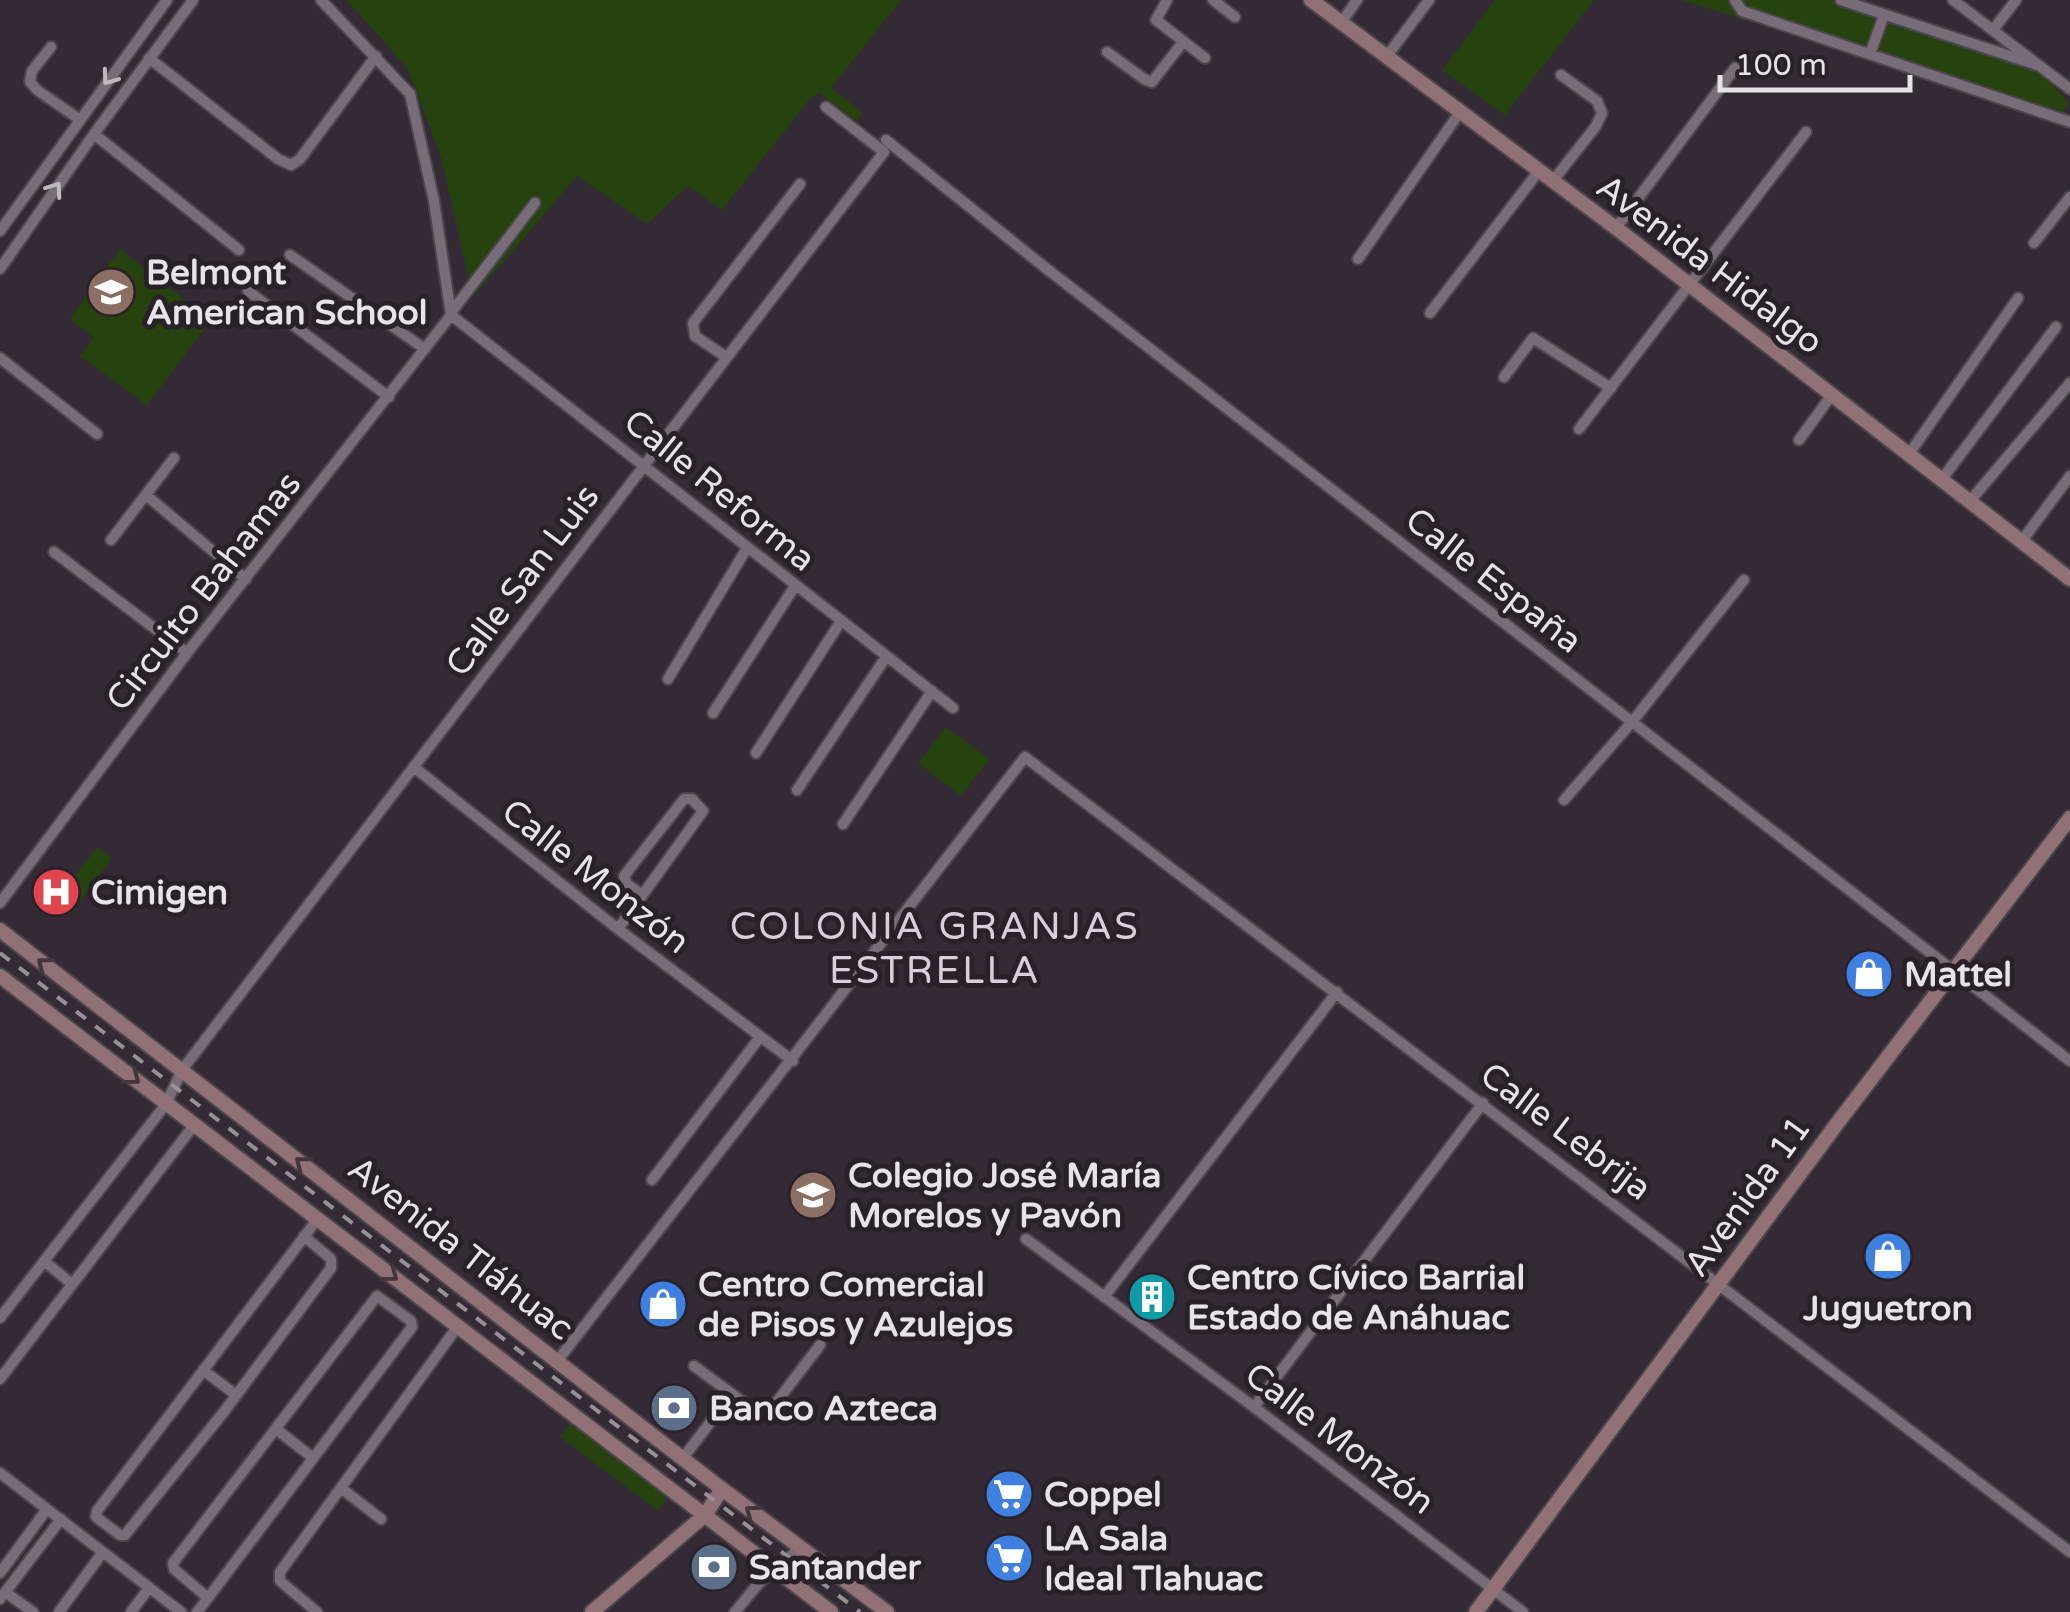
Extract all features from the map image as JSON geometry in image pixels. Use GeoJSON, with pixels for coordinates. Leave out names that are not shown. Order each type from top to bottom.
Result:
{"type":"FeatureCollection","features":[{"type":"Feature","properties":{"kind":"main road","name":"Avenida Hidalgo"},"geometry":{"type":"LineString","coordinates":[[1311,0],[1616,228],[2070,579]]}},
{"type":"Feature","properties":{"kind":"main road","name":"Avenida 11"},"geometry":{"type":"LineString","coordinates":[[1476,1612],[1836,1125],[2070,818]]}},
{"type":"Feature","properties":{"kind":"main road","name":"Avenida Tláhuac"},"geometry":{"type":"LineString","coordinates":[[0,930],[722,1490],[886,1612]]}},
{"type":"Feature","properties":{"kind":"main road","name":"Avenida Tláhuac"},"geometry":{"type":"LineString","coordinates":[[0,976],[831,1612]]}},
{"type":"Feature","properties":{"kind":"main road"},"geometry":{"type":"LineString","coordinates":[[592,1612],[704,1515],[722,1490]]}},
{"type":"Feature","properties":{"kind":"street"},"geometry":{"type":"LineString","coordinates":[[0,231],[167,0]]}},
{"type":"Feature","properties":{"kind":"street"},"geometry":{"type":"LineString","coordinates":[[0,269],[193,0]]}},
{"type":"Feature","properties":{"kind":"street"},"geometry":{"type":"LineString","coordinates":[[321,0],[410,94],[434,200],[452,313]]}},
{"type":"Feature","properties":{"kind":"street"},"geometry":{"type":"LineString","coordinates":[[1167,0],[1156,20],[1205,58]]}},
{"type":"Feature","properties":{"kind":"street"},"geometry":{"type":"LineString","coordinates":[[1213,0],[1235,17]]}},
{"type":"Feature","properties":{"kind":"street"},"geometry":{"type":"LineString","coordinates":[[1341,23],[1357,0]]}},
{"type":"Feature","properties":{"kind":"street"},"geometry":{"type":"LineString","coordinates":[[1387,56],[1429,0]]}},
{"type":"Feature","properties":{"kind":"street"},"geometry":{"type":"LineString","coordinates":[[1841,0],[2040,66]]}},
{"type":"Feature","properties":{"kind":"street"},"geometry":{"type":"LineString","coordinates":[[1953,0],[2070,89]]}},
{"type":"Feature","properties":{"kind":"street"},"geometry":{"type":"LineString","coordinates":[[1993,30],[2016,0]]}},
{"type":"Feature","properties":{"kind":"street"},"geometry":{"type":"LineString","coordinates":[[1735,1],[1742,11],[2070,122]]}},
{"type":"Feature","properties":{"kind":"street"},"geometry":{"type":"LineString","coordinates":[[1870,54],[1884,16]]}},
{"type":"Feature","properties":{"kind":"street"},"geometry":{"type":"LineString","coordinates":[[1107,52],[1152,82],[1183,42]]}},
{"type":"Feature","properties":{"kind":"street"},"geometry":{"type":"LineString","coordinates":[[52,47],[32,71],[30,82],[79,119]]}},
{"type":"Feature","properties":{"kind":"street"},"geometry":{"type":"LineString","coordinates":[[149,58],[278,159],[291,165],[300,159],[376,56]]}},
{"type":"Feature","properties":{"kind":"street"},"geometry":{"type":"LineString","coordinates":[[1616,228],[1734,68]]}},
{"type":"Feature","properties":{"kind":"street"},"geometry":{"type":"LineString","coordinates":[[1552,182],[1602,113],[1597,101],[1561,75]]}},
{"type":"Feature","properties":{"kind":"street"},"geometry":{"type":"LineString","coordinates":[[826,108],[887,145]]}},
{"type":"Feature","properties":{"kind":"street"},"geometry":{"type":"LineString","coordinates":[[1358,259],[1460,112]]}},
{"type":"Feature","properties":{"kind":"street"},"geometry":{"type":"LineString","coordinates":[[1579,429],[1806,132]]}},
{"type":"Feature","properties":{"kind":"street"},"geometry":{"type":"LineString","coordinates":[[94,134],[238,250]]}},
{"type":"Feature","properties":{"kind":"street","name":"Calle San Luis"},"geometry":{"type":"LineString","coordinates":[[0,1318],[166,1104],[182,1070],[887,145]]}},
{"type":"Feature","properties":{"kind":"street","name":"Calle España"},"geometry":{"type":"LineString","coordinates":[[887,145],[2070,1061]]}},
{"type":"Feature","properties":{"kind":"street"},"geometry":{"type":"LineString","coordinates":[[1430,314],[1538,172]]}},
{"type":"Feature","properties":{"kind":"street"},"geometry":{"type":"LineString","coordinates":[[726,358],[695,336],[693,323],[800,184]]}},
{"type":"Feature","properties":{"kind":"street"},"geometry":{"type":"LineString","coordinates":[[2034,243],[2070,197]]}},
{"type":"Feature","properties":{"kind":"street","name":"Circuito Bahamas"},"geometry":{"type":"LineString","coordinates":[[0,903],[534,203]]}},
{"type":"Feature","properties":{"kind":"street"},"geometry":{"type":"LineString","coordinates":[[290,255],[425,349]]}},
{"type":"Feature","properties":{"kind":"street"},"geometry":{"type":"LineString","coordinates":[[248,292],[389,397]]}},
{"type":"Feature","properties":{"kind":"street"},"geometry":{"type":"LineString","coordinates":[[1909,454],[2018,298]]}},
{"type":"Feature","properties":{"kind":"street","name":"Calle Reforma"},"geometry":{"type":"LineString","coordinates":[[452,313],[954,708]]}},
{"type":"Feature","properties":{"kind":"street"},"geometry":{"type":"LineString","coordinates":[[1942,479],[2056,327]]}},
{"type":"Feature","properties":{"kind":"street"},"geometry":{"type":"LineString","coordinates":[[1504,377],[1533,338],[1612,388]]}},
{"type":"Feature","properties":{"kind":"street"},"geometry":{"type":"LineString","coordinates":[[0,358],[97,434]]}},
{"type":"Feature","properties":{"kind":"street"},"geometry":{"type":"LineString","coordinates":[[1970,501],[2070,383]]}},
{"type":"Feature","properties":{"kind":"street"},"geometry":{"type":"LineString","coordinates":[[1799,440],[1831,396]]}},
{"type":"Feature","properties":{"kind":"street"},"geometry":{"type":"LineString","coordinates":[[111,540],[174,458]]}},
{"type":"Feature","properties":{"kind":"street"},"geometry":{"type":"LineString","coordinates":[[2020,542],[2070,476]]}},
{"type":"Feature","properties":{"kind":"street"},"geometry":{"type":"LineString","coordinates":[[146,495],[246,578]]}},
{"type":"Feature","properties":{"kind":"street"},"geometry":{"type":"LineString","coordinates":[[668,678],[746,548]]}},
{"type":"Feature","properties":{"kind":"street"},"geometry":{"type":"LineString","coordinates":[[54,552],[187,653]]}},
{"type":"Feature","properties":{"kind":"street"},"geometry":{"type":"LineString","coordinates":[[1564,800],[1632,722],[1744,580]]}},
{"type":"Feature","properties":{"kind":"street"},"geometry":{"type":"LineString","coordinates":[[713,713],[796,586]]}},
{"type":"Feature","properties":{"kind":"street"},"geometry":{"type":"LineString","coordinates":[[756,753],[841,621]]}},
{"type":"Feature","properties":{"kind":"street"},"geometry":{"type":"LineString","coordinates":[[797,790],[886,657]]}},
{"type":"Feature","properties":{"kind":"street"},"geometry":{"type":"LineString","coordinates":[[843,824],[932,691]]}},
{"type":"Feature","properties":{"kind":"street","name":"Calle Lebrija"},"geometry":{"type":"LineString","coordinates":[[792,1061],[1025,757],[2070,1552]]}},
{"type":"Feature","properties":{"kind":"street","name":"Calle Monzón"},"geometry":{"type":"LineString","coordinates":[[415,768],[618,930],[792,1061]]}},
{"type":"Feature","properties":{"kind":"street"},"geometry":{"type":"LineString","coordinates":[[618,930],[703,811],[692,800],[684,800],[624,876],[627,884],[642,894]]}},
{"type":"Feature","properties":{"kind":"street"},"geometry":{"type":"LineString","coordinates":[[1104,1296],[1337,992]]}},
{"type":"Feature","properties":{"kind":"street"},"geometry":{"type":"LineString","coordinates":[[652,1180],[760,1037]]}},
{"type":"Feature","properties":{"kind":"street"},"geometry":{"type":"LineString","coordinates":[[558,1360],[792,1061]]}},
{"type":"Feature","properties":{"kind":"street"},"geometry":{"type":"LineString","coordinates":[[1254,1407],[1482,1103]]}},
{"type":"Feature","properties":{"kind":"street"},"geometry":{"type":"LineString","coordinates":[[0,1379],[194,1125]]}},
{"type":"Feature","properties":{"kind":"street"},"geometry":{"type":"LineString","coordinates":[[304,1236],[328,1254],[331,1268],[126,1535],[120,1535],[96,1517],[97,1511],[304,1236],[318,1219]]}},
{"type":"Feature","properties":{"kind":"street","name":"Calle Monzón"},"geometry":{"type":"LineString","coordinates":[[1026,1239],[1523,1612]]}},
{"type":"Feature","properties":{"kind":"street"},"geometry":{"type":"LineString","coordinates":[[44,1261],[72,1284]]}},
{"type":"Feature","properties":{"kind":"street"},"geometry":{"type":"LineString","coordinates":[[197,1612],[208,1598],[412,1326],[411,1320],[374,1297],[173,1563],[174,1569],[208,1598]]}},
{"type":"Feature","properties":{"kind":"street"},"geometry":{"type":"LineString","coordinates":[[317,1612],[280,1580],[280,1572],[458,1326]]}},
{"type":"Feature","properties":{"kind":"street"},"geometry":{"type":"LineString","coordinates":[[694,1366],[758,1414],[769,1412],[820,1345]]}},
{"type":"Feature","properties":{"kind":"street"},"geometry":{"type":"LineString","coordinates":[[203,1370],[236,1395]]}},
{"type":"Feature","properties":{"kind":"street"},"geometry":{"type":"LineString","coordinates":[[683,1458],[731,1395]]}},
{"type":"Feature","properties":{"kind":"street"},"geometry":{"type":"LineString","coordinates":[[276,1429],[313,1458]]}},
{"type":"Feature","properties":{"kind":"street"},"geometry":{"type":"LineString","coordinates":[[0,1474],[181,1612]]}},
{"type":"Feature","properties":{"kind":"street"},"geometry":{"type":"LineString","coordinates":[[341,1488],[381,1519]]}},
{"type":"Feature","properties":{"kind":"street"},"geometry":{"type":"LineString","coordinates":[[0,1573],[47,1509]]}},
{"type":"Feature","properties":{"kind":"street"},"geometry":{"type":"LineString","coordinates":[[33,1612],[3,1596],[61,1520]]}},
{"type":"Feature","properties":{"kind":"street"},"geometry":{"type":"LineString","coordinates":[[734,1612],[774,1569],[801,1547]]}},
{"type":"Feature","properties":{"kind":"street"},"geometry":{"type":"LineString","coordinates":[[59,1612],[103,1552]]}},
{"type":"Feature","properties":{"kind":"street"},"geometry":{"type":"LineString","coordinates":[[131,1612],[149,1588]]}},
{"type":"Feature","properties":{"kind":"green space"},"geometry":{"type":"Polygon","coordinates":[[[347,0],[901,0],[831,88],[863,113],[857,121],[819,93],[809,100],[722,210],[688,186],[647,224],[577,176],[473,297],[441,157],[408,69],[347,0]]]}},
{"type":"Feature","properties":{"kind":"green space"},"geometry":{"type":"Polygon","coordinates":[[[1495,0],[1594,0],[1505,115],[1442,70],[1495,0]]]}},
{"type":"Feature","properties":{"kind":"green space"},"geometry":{"type":"Polygon","coordinates":[[[1681,0],[1838,0],[2040,72],[2068,102],[2062,116],[1681,0]]]}},
{"type":"Feature","properties":{"kind":"green space"},"geometry":{"type":"Polygon","coordinates":[[[120,249],[211,320],[147,405],[80,356],[94,338],[70,319],[120,249]]]}},
{"type":"Feature","properties":{"kind":"green space"},"geometry":{"type":"Polygon","coordinates":[[[946,727],[989,759],[961,796],[918,763],[946,727]]]}},
{"type":"Feature","properties":{"kind":"green space"},"geometry":{"type":"Polygon","coordinates":[[[97,847],[112,858],[71,914],[55,902],[97,847]]]}},
{"type":"Feature","properties":{"kind":"green space"},"geometry":{"type":"Polygon","coordinates":[[[572,1421],[669,1495],[658,1511],[560,1437],[572,1421]]]}},
{"type":"Feature","properties":{"kind":"railway"},"geometry":{"type":"LineString","coordinates":[[0,953],[860,1612]]}},
{"type":"Feature","properties":{"kind":"place","name":"Belmont American School"},"geometry":{"type":"Point","coordinates":[111,292]}},
{"type":"Feature","properties":{"kind":"place","name":"Cimigen"},"geometry":{"type":"Point","coordinates":[56,892]}},
{"type":"Feature","properties":{"kind":"place","name":"Mattel"},"geometry":{"type":"Point","coordinates":[1869,974]}},
{"type":"Feature","properties":{"kind":"place","name":"Colegio José María Morelos y Pavón"},"geometry":{"type":"Point","coordinates":[813,1195]}},
{"type":"Feature","properties":{"kind":"place","name":"Juguetron"},"geometry":{"type":"Point","coordinates":[1888,1256]}},
{"type":"Feature","properties":{"kind":"place","name":"Centro Cívico Barrial Estado de Anáhuac"},"geometry":{"type":"Point","coordinates":[1152,1297]}},
{"type":"Feature","properties":{"kind":"place","name":"Centro Comercial de Pisos y Azulejos"},"geometry":{"type":"Point","coordinates":[663,1304]}},
{"type":"Feature","properties":{"kind":"place","name":"Banco Azteca"},"geometry":{"type":"Point","coordinates":[674,1408]}},
{"type":"Feature","properties":{"kind":"place","name":"Coppel"},"geometry":{"type":"Point","coordinates":[1009,1494]}},
{"type":"Feature","properties":{"kind":"place","name":"LA Sala Ideal Tlahuac"},"geometry":{"type":"Point","coordinates":[1009,1558]}},
{"type":"Feature","properties":{"kind":"place","name":"Santander"},"geometry":{"type":"Point","coordinates":[714,1567]}},
{"type":"Feature","properties":{"kind":"district","name":"COLONIA GRANJAS ESTRELLA"},"geometry":{"type":"Point","coordinates":[935,948]}}]}
